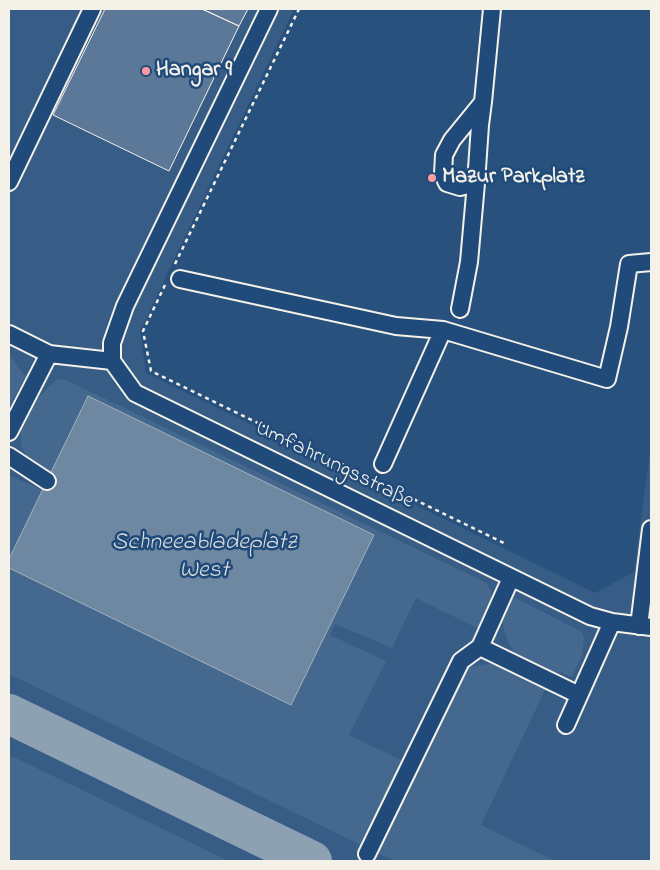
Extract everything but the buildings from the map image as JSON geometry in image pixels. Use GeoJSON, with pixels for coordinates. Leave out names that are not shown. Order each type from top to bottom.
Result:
{"type":"FeatureCollection","features":[{"type":"Feature","properties":{"kind":"lane"},"geometry":{"type":"LineString","coordinates":[[9,182],[92,9]]}},
{"type":"Feature","properties":{"kind":"lane"},"geometry":{"type":"LineString","coordinates":[[9,334],[49,354],[112,361],[112,343],[125,306],[269,9]]}},
{"type":"Feature","properties":{"kind":"lane"},"geometry":{"type":"LineString","coordinates":[[460,309],[468,262],[492,9]]}},
{"type":"Feature","properties":{"kind":"lane"},"geometry":{"type":"LineString","coordinates":[[476,183],[460,187],[447,183],[442,164],[444,155],[452,140],[483,102]]}},
{"type":"Feature","properties":{"kind":"lane"},"geometry":{"type":"LineString","coordinates":[[174,275],[396,326],[443,330],[607,379],[619,327],[629,264],[651,262]]}},
{"type":"Feature","properties":{"kind":"lane"},"geometry":{"type":"LineString","coordinates":[[383,464],[443,330]]}},
{"type":"Feature","properties":{"kind":"lane"},"geometry":{"type":"LineString","coordinates":[[9,432],[49,354]]}},
{"type":"Feature","properties":{"kind":"lane","name":"Umfahrungsstraße"},"geometry":{"type":"LineString","coordinates":[[112,361],[135,393],[590,616],[612,622],[645,626]]}},
{"type":"Feature","properties":{"kind":"lane"},"geometry":{"type":"LineString","coordinates":[[9,455],[47,481]]}},
{"type":"Feature","properties":{"kind":"lane"},"geometry":{"type":"LineString","coordinates":[[645,626],[651,529]]}},
{"type":"Feature","properties":{"kind":"lane"},"geometry":{"type":"LineString","coordinates":[[367,854],[461,661],[480,648],[511,578]]}},
{"type":"Feature","properties":{"kind":"lane"},"geometry":{"type":"LineString","coordinates":[[566,724],[612,622]]}},
{"type":"Feature","properties":{"kind":"lane"},"geometry":{"type":"LineString","coordinates":[[480,648],[579,695]]}},
{"type":"Feature","properties":{"kind":"path"},"geometry":{"type":"LineString","coordinates":[[298,9],[174,275],[143,331],[151,371],[506,544]]}},
{"type":"Feature","properties":{"kind":"shaded area"},"geometry":{"type":"Polygon","coordinates":[[[9,9],[294,9],[140,331],[146,373],[595,593],[634,572],[651,443],[651,861],[9,861],[9,9]]]}},
{"type":"Feature","properties":{"kind":"shaded area"},"geometry":{"type":"Polygon","coordinates":[[[9,354],[25,376],[9,407],[9,354]]]}},
{"type":"Feature","properties":{"kind":"shaded area"},"geometry":{"type":"Polygon","coordinates":[[[64,379],[487,583],[491,592],[492,602],[479,629],[416,598],[392,648],[335,624],[330,635],[386,661],[349,735],[403,761],[363,846],[9,674],[9,568],[291,705],[374,535],[88,396],[51,473],[36,465],[26,455],[21,445],[20,430],[35,401],[56,380],[64,379]]]}},
{"type":"Feature","properties":{"kind":"shaded area"},"geometry":{"type":"Polygon","coordinates":[[[9,475],[42,490],[9,559],[9,475]]]}},
{"type":"Feature","properties":{"kind":"shaded area"},"geometry":{"type":"Polygon","coordinates":[[[516,598],[582,632],[584,637],[582,655],[572,677],[560,672],[557,677],[518,659],[508,642],[502,617],[511,599],[516,598]]]}},
{"type":"Feature","properties":{"kind":"shaded area"},"geometry":{"type":"Polygon","coordinates":[[[494,663],[546,688],[481,825],[555,861],[395,861],[375,852],[464,668],[494,663]]]}},
{"type":"Feature","properties":{"kind":"shaded area"},"geometry":{"type":"Polygon","coordinates":[[[9,756],[18,759],[229,861],[9,861],[9,756]]]}},
{"type":"Feature","properties":{"kind":"water","name":"Schneeabladeplatz West"},"geometry":{"type":"Polygon","coordinates":[[[88,396],[374,535],[291,705],[9,568],[9,559],[88,396]]]}},
{"type":"Feature","properties":{"kind":"taxiway"},"geometry":{"type":"LineString","coordinates":[[9,714],[312,861]]}},
{"type":"Feature","properties":{"kind":"place","name":"Hangar 9"},"geometry":{"type":"Point","coordinates":[146,71]}},
{"type":"Feature","properties":{"kind":"place","name":"Mazur Parkplatz"},"geometry":{"type":"Point","coordinates":[432,178]}}]}
